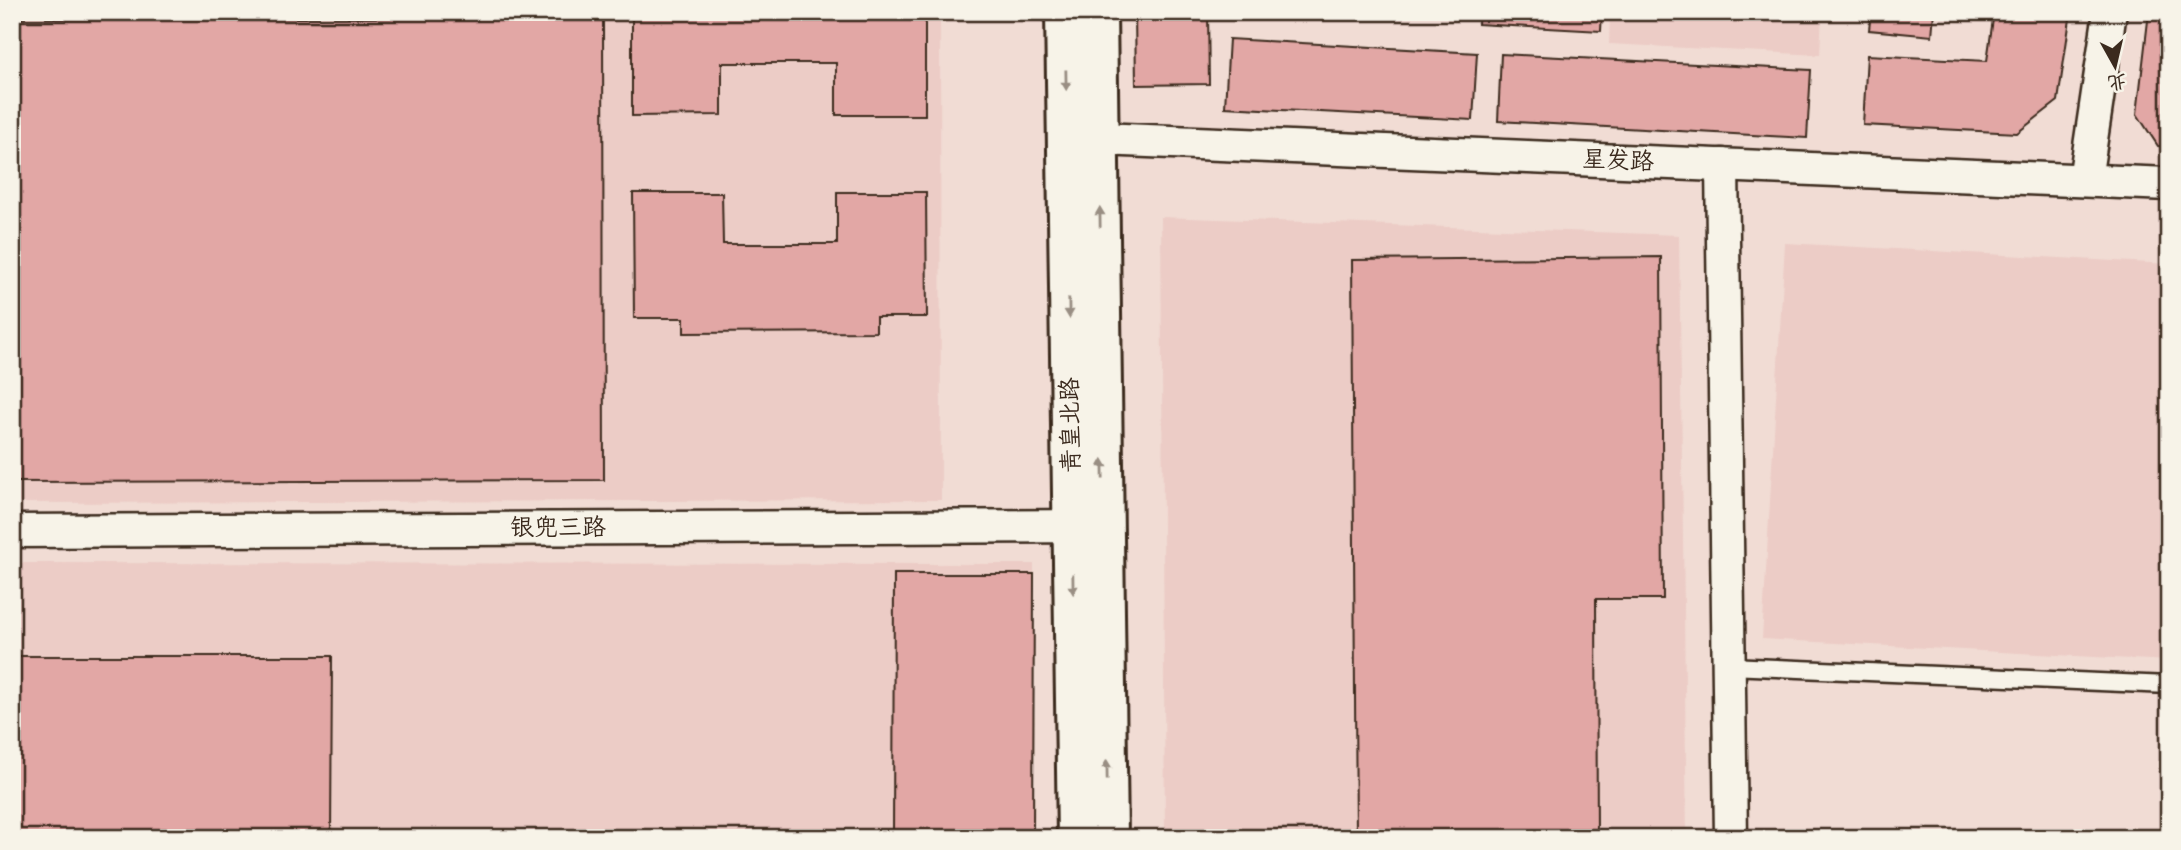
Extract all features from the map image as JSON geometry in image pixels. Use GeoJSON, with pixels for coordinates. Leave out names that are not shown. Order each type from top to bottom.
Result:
{"type":"FeatureCollection","features":[{"type":"Feature","properties":{"kind":"street","name":"青皇北路"},"geometry":{"type":"LineString","coordinates":[[1065,12],[1083,138]]}},
{"type":"Feature","properties":{"kind":"street","name":"青皇北路"},"geometry":{"type":"LineString","coordinates":[[1097,12],[1083,138],[1088,526],[1108,838]]}},
{"type":"Feature","properties":{"kind":"street"},"geometry":{"type":"LineString","coordinates":[[2085,180],[2110,12]]}},
{"type":"Feature","properties":{"kind":"street","name":"星发路"},"geometry":{"type":"LineString","coordinates":[[1083,138],[2169,184]]}},
{"type":"Feature","properties":{"kind":"street"},"geometry":{"type":"LineString","coordinates":[[1722,165],[1731,838]]}},
{"type":"Feature","properties":{"kind":"street","name":"青皇北路"},"geometry":{"type":"LineString","coordinates":[[1076,838],[1088,526]]}},
{"type":"Feature","properties":{"kind":"street","name":"银兜三路"},"geometry":{"type":"LineString","coordinates":[[12,531],[1088,526]]}},
{"type":"Feature","properties":{"kind":"lane"},"geometry":{"type":"LineString","coordinates":[[1729,666],[2169,685]]}},
{"type":"Feature","properties":{"kind":"shaded area"},"geometry":{"type":"Polygon","coordinates":[[[12,12],[940,12],[941,500],[12,503],[12,12]]]}},
{"type":"Feature","properties":{"kind":"shaded area"},"geometry":{"type":"Polygon","coordinates":[[[1610,12],[1822,12],[1820,55],[1609,44],[1610,12]]]}},
{"type":"Feature","properties":{"kind":"shaded area"},"geometry":{"type":"Polygon","coordinates":[[[1161,217],[1679,235],[1687,838],[1165,838],[1161,217]]]}},
{"type":"Feature","properties":{"kind":"shaded area"},"geometry":{"type":"Polygon","coordinates":[[[1785,243],[2169,264],[2169,661],[1762,639],[1785,243]]]}},
{"type":"Feature","properties":{"kind":"shaded area"},"geometry":{"type":"Polygon","coordinates":[[[12,563],[1034,564],[1033,838],[12,838],[12,563]]]}},
{"type":"Feature","properties":{"kind":"building"},"geometry":{"type":"Polygon","coordinates":[[[632,12],[925,12],[925,115],[836,115],[836,63],[722,63],[722,115],[632,116],[632,12]]]}},
{"type":"Feature","properties":{"kind":"building"},"geometry":{"type":"Polygon","coordinates":[[[1135,12],[1208,12],[1209,84],[1136,85],[1135,12]]]}},
{"type":"Feature","properties":{"kind":"building"},"geometry":{"type":"Polygon","coordinates":[[[1479,12],[1602,12],[1601,31],[1478,24],[1479,12]]]}},
{"type":"Feature","properties":{"kind":"building"},"geometry":{"type":"Polygon","coordinates":[[[1871,12],[1934,12],[1932,36],[1869,30],[1871,12]]]}},
{"type":"Feature","properties":{"kind":"building"},"geometry":{"type":"Polygon","coordinates":[[[1994,12],[2071,12],[2058,101],[2017,133],[1863,125],[1867,55],[1987,61],[1994,12]]]}},
{"type":"Feature","properties":{"kind":"building"},"geometry":{"type":"Polygon","coordinates":[[[2149,12],[2169,12],[2169,147],[2158,146],[2137,114],[2149,12]]]}},
{"type":"Feature","properties":{"kind":"building"},"geometry":{"type":"Polygon","coordinates":[[[603,17],[604,480],[12,482],[12,19],[603,17]]]}},
{"type":"Feature","properties":{"kind":"building"},"geometry":{"type":"Polygon","coordinates":[[[1229,39],[1477,53],[1473,120],[1225,107],[1229,39]]]}},
{"type":"Feature","properties":{"kind":"building"},"geometry":{"type":"Polygon","coordinates":[[[1501,54],[1811,70],[1807,138],[1498,121],[1501,54]]]}},
{"type":"Feature","properties":{"kind":"building"},"geometry":{"type":"Polygon","coordinates":[[[837,192],[926,192],[927,317],[876,317],[876,332],[684,333],[684,318],[634,318],[633,193],[722,193],[723,244],[837,244],[837,192]]]}},
{"type":"Feature","properties":{"kind":"building"},"geometry":{"type":"Polygon","coordinates":[[[1661,257],[1663,599],[1596,599],[1597,838],[1356,838],[1352,260],[1661,257]]]}},
{"type":"Feature","properties":{"kind":"building"},"geometry":{"type":"Polygon","coordinates":[[[894,574],[1034,574],[1033,838],[893,838],[894,574]]]}},
{"type":"Feature","properties":{"kind":"building"},"geometry":{"type":"Polygon","coordinates":[[[12,656],[332,656],[331,838],[12,838],[12,656]]]}}]}
